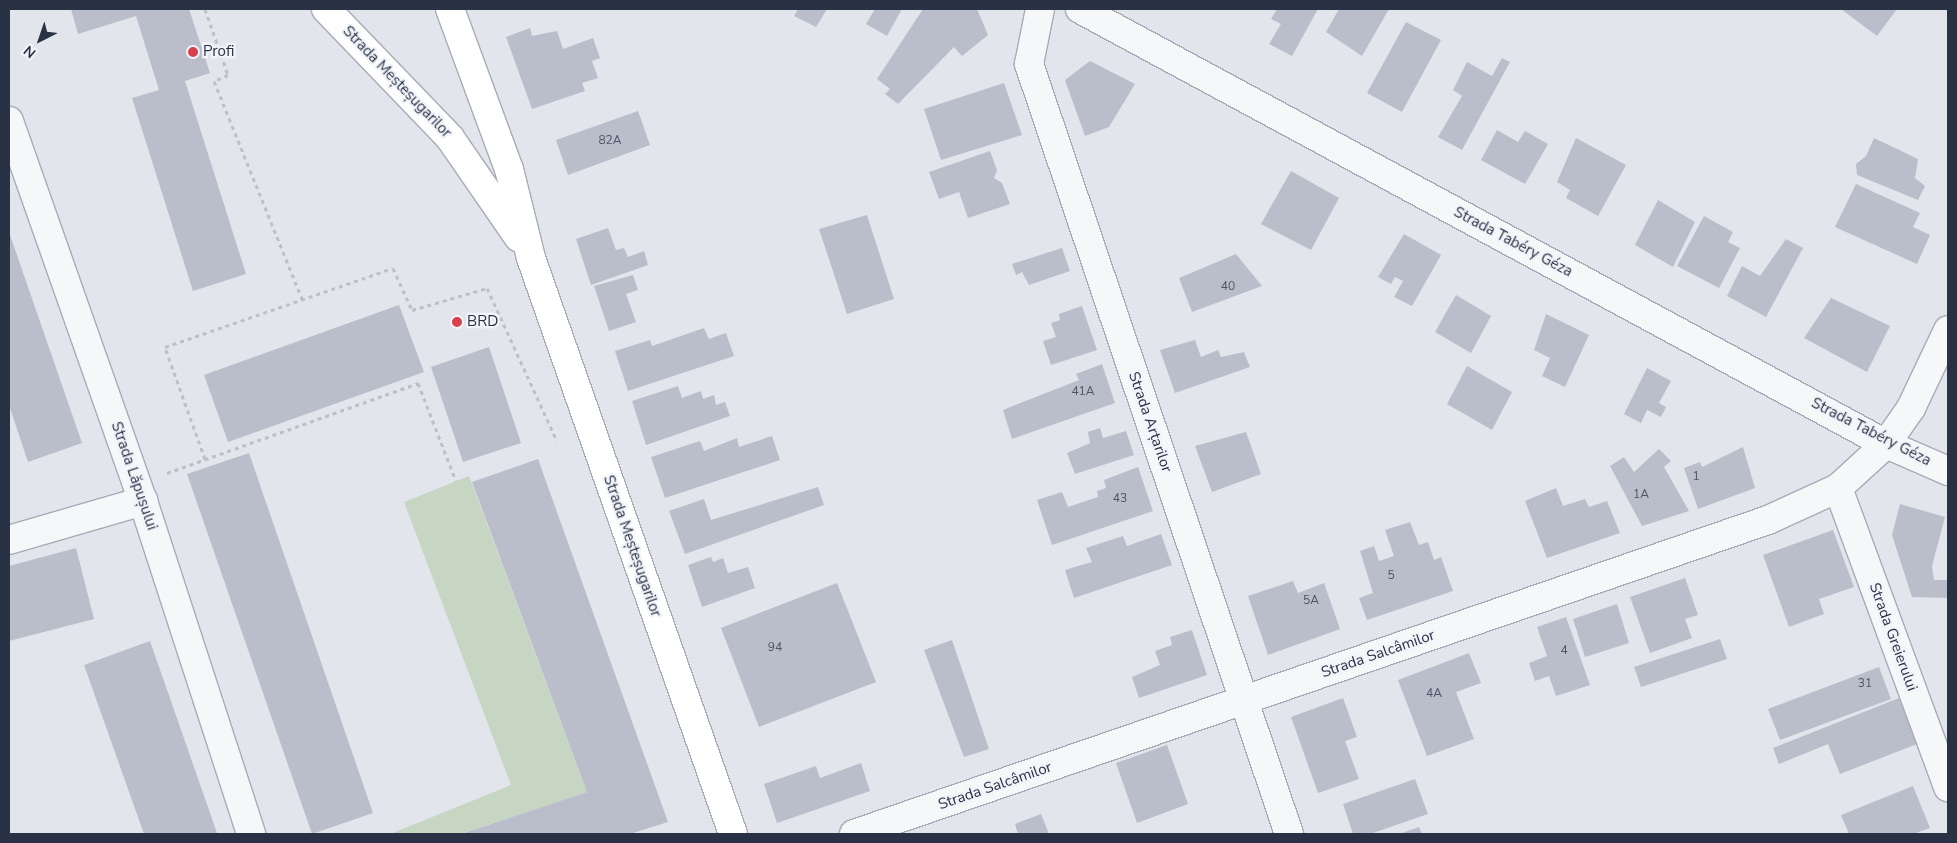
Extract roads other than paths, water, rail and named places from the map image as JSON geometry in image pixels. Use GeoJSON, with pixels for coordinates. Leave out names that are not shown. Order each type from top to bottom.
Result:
{"type":"FeatureCollection","features":[{"type":"Feature","properties":{"kind":"main road","name":"Strada Meșteșugarilor"},"geometry":{"type":"LineString","coordinates":[[326,9],[450,138],[531,258]]}},
{"type":"Feature","properties":{"kind":"main road","name":"Strada Meșteșugarilor"},"geometry":{"type":"LineString","coordinates":[[450,9],[509,169],[531,258],[733,834]]}},
{"type":"Feature","properties":{"kind":"street","name":"Strada Arțarilor"},"geometry":{"type":"LineString","coordinates":[[1040,9],[1029,64],[1289,834]]}},
{"type":"Feature","properties":{"kind":"street","name":"Strada Tabéry Géza"},"geometry":{"type":"LineString","coordinates":[[1080,9],[1886,444],[1948,472]]}},
{"type":"Feature","properties":{"kind":"street","name":"Strada Lăpușului"},"geometry":{"type":"LineString","coordinates":[[9,121],[140,492],[251,834]]}},
{"type":"Feature","properties":{"kind":"street"},"geometry":{"type":"LineString","coordinates":[[1886,444],[1911,408],[1948,330]]}},
{"type":"Feature","properties":{"kind":"street","name":"Strada Salcâmilor"},"geometry":{"type":"LineString","coordinates":[[854,834],[1768,520],[1838,488],[1886,444]]}},
{"type":"Feature","properties":{"kind":"street","name":"Strada Greierului"},"geometry":{"type":"LineString","coordinates":[[1838,488],[1948,786]]}},
{"type":"Feature","properties":{"kind":"street"},"geometry":{"type":"LineString","coordinates":[[9,540],[140,492]]}},
{"type":"Feature","properties":{"kind":"place","name":"Profi"},"geometry":{"type":"Point","coordinates":[193,52]}},
{"type":"Feature","properties":{"kind":"place","name":"BRD"},"geometry":{"type":"Point","coordinates":[457,322]}}]}
